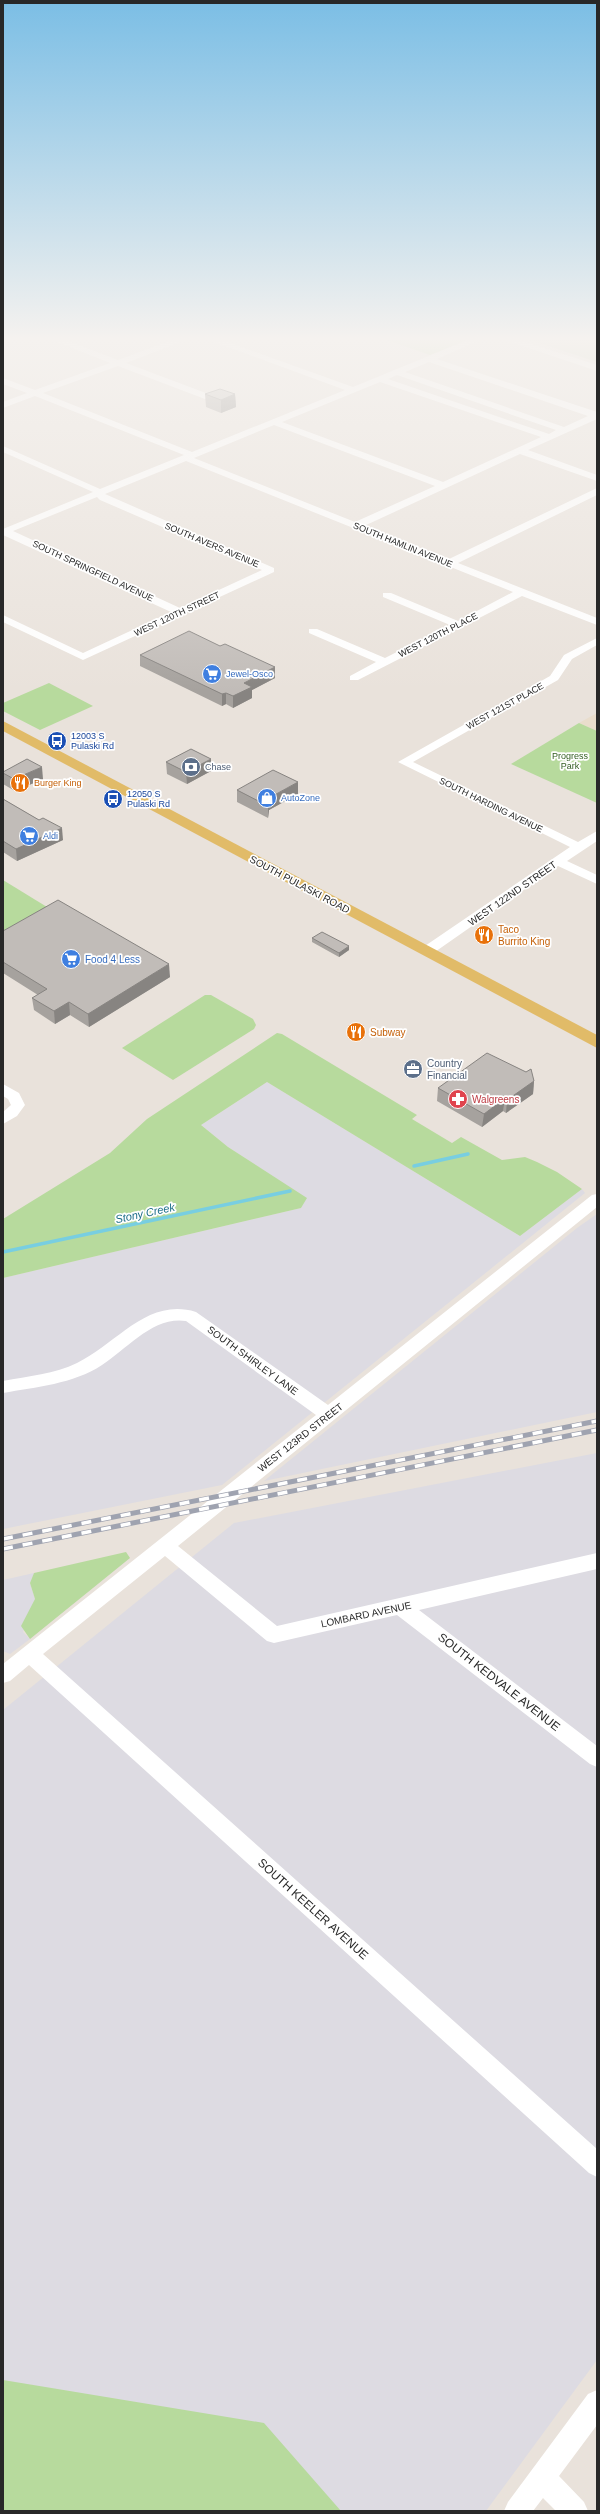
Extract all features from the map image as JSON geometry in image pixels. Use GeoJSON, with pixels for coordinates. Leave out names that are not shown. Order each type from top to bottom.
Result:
{"type":"FeatureCollection","features":[{"type":"Feature","properties":{"kind":"main road","name":"SOUTH PULASKI ROAD"},"geometry":{"type":"LineString","coordinates":[[3,726],[597,1042]]}},
{"type":"Feature","properties":{"kind":"street","name":"SOUTH AVERS AVENUE"},"geometry":{"type":"LineString","coordinates":[[20,456],[95,489],[103,498],[270,570]]}},
{"type":"Feature","properties":{"kind":"street"},"geometry":{"type":"LineString","coordinates":[[366,456],[445,486]]}},
{"type":"Feature","properties":{"kind":"street"},"geometry":{"type":"LineString","coordinates":[[355,526],[509,456]]}},
{"type":"Feature","properties":{"kind":"street"},"geometry":{"type":"LineString","coordinates":[[536,456],[597,478]]}},
{"type":"Feature","properties":{"kind":"street"},"geometry":{"type":"LineString","coordinates":[[5,530],[189,457]]}},
{"type":"Feature","properties":{"kind":"street","name":"SOUTH HAMLIN AVENUE"},"geometry":{"type":"LineString","coordinates":[[189,457],[355,526],[597,622]]}},
{"type":"Feature","properties":{"kind":"street"},"geometry":{"type":"LineString","coordinates":[[450,563],[597,491]]}},
{"type":"Feature","properties":{"kind":"street","name":"SOUTH SPRINGFIELD AVENUE"},"geometry":{"type":"LineString","coordinates":[[5,530],[180,612]]}},
{"type":"Feature","properties":{"kind":"street","name":"WEST 120TH STREET"},"geometry":{"type":"LineString","coordinates":[[3,618],[83,657],[270,570]]}},
{"type":"Feature","properties":{"kind":"street","name":"WEST 120TH PLACE"},"geometry":{"type":"LineString","coordinates":[[354,678],[522,592]]}},
{"type":"Feature","properties":{"kind":"street"},"geometry":{"type":"LineString","coordinates":[[387,595],[458,624]]}},
{"type":"Feature","properties":{"kind":"street"},"geometry":{"type":"LineString","coordinates":[[313,631],[385,662]]}},
{"type":"Feature","properties":{"kind":"street","name":"WEST 121ST PLACE"},"geometry":{"type":"LineString","coordinates":[[404,762],[554,678],[568,657],[597,640]]}},
{"type":"Feature","properties":{"kind":"street","name":"SOUTH HARDING AVENUE"},"geometry":{"type":"LineString","coordinates":[[404,762],[579,847]]}},
{"type":"Feature","properties":{"kind":"street","name":"WEST 122ND STREET"},"geometry":{"type":"LineString","coordinates":[[427,951],[508,898],[530,878],[597,835]]}},
{"type":"Feature","properties":{"kind":"street"},"geometry":{"type":"LineString","coordinates":[[557,861],[597,880]]}},
{"type":"Feature","properties":{"kind":"street"},"geometry":{"type":"LineString","coordinates":[[3,1089],[14,1096],[18,1105],[12,1113],[3,1119]]}},
{"type":"Feature","properties":{"kind":"street","name":"WEST 123RD STREET"},"geometry":{"type":"LineString","coordinates":[[3,1675],[597,1199]]}},
{"type":"Feature","properties":{"kind":"street","name":"SOUTH SHIRLEY LANE"},"geometry":{"type":"LineString","coordinates":[[3,1387],[83,1368],[153,1320],[174,1312],[190,1316],[329,1415]]}},
{"type":"Feature","properties":{"kind":"street","name":"LOMBARD AVENUE"},"geometry":{"type":"LineString","coordinates":[[164,1545],[274,1634],[401,1607],[597,1561]]}},
{"type":"Feature","properties":{"kind":"street","name":"SOUTH KEDVALE AVENUE"},"geometry":{"type":"LineString","coordinates":[[401,1607],[597,1758]]}},
{"type":"Feature","properties":{"kind":"street","name":"SOUTH KEELER AVENUE"},"geometry":{"type":"LineString","coordinates":[[30,1654],[597,2165]]}},
{"type":"Feature","properties":{"kind":"street"},"geometry":{"type":"LineString","coordinates":[[517,2511],[597,2403]]}},
{"type":"Feature","properties":{"kind":"street"},"geometry":{"type":"LineString","coordinates":[[542,2478],[575,2511]]}},
{"type":"Feature","properties":{"kind":"shaded area"},"geometry":{"type":"Polygon","coordinates":[[[597,713],[597,731],[579,723],[597,713]]]}},
{"type":"Feature","properties":{"kind":"shaded area"},"geometry":{"type":"Polygon","coordinates":[[[267,1082],[520,1236],[582,1189],[585,1193],[222,1485],[3,1529],[3,1278],[301,1208],[306,1198],[228,1147],[201,1125],[267,1082]]]}},
{"type":"Feature","properties":{"kind":"shaded area"},"geometry":{"type":"Polygon","coordinates":[[[597,1214],[597,1412],[264,1481],[577,1228],[597,1214]]]}},
{"type":"Feature","properties":{"kind":"shaded area"},"geometry":{"type":"Polygon","coordinates":[[[597,1453],[597,2360],[486,2511],[341,2511],[338,2508],[3,2475],[3,1710],[234,1523],[597,1453]]]}},
{"type":"Feature","properties":{"kind":"shaded area"},"geometry":{"type":"Polygon","coordinates":[[[34,1573],[30,1583],[35,1599],[23,1632],[30,1639],[10,1654],[3,1651],[3,1580],[34,1573]]]}},
{"type":"Feature","properties":{"kind":"green space"},"geometry":{"type":"Polygon","coordinates":[[[49,683],[93,706],[40,730],[3,711],[3,703],[49,683]]]}},
{"type":"Feature","properties":{"kind":"green space","name":"Progress Park"},"geometry":{"type":"Polygon","coordinates":[[[579,723],[597,731],[597,803],[511,764],[579,723]]]}},
{"type":"Feature","properties":{"kind":"green space"},"geometry":{"type":"Polygon","coordinates":[[[3,880],[47,907],[3,931],[3,880]]]}},
{"type":"Feature","properties":{"kind":"green space"},"geometry":{"type":"Polygon","coordinates":[[[205,995],[211,995],[253,1019],[256,1025],[254,1029],[173,1080],[122,1048],[205,995]]]}},
{"type":"Feature","properties":{"kind":"green space"},"geometry":{"type":"Polygon","coordinates":[[[277,1033],[282,1034],[417,1115],[412,1119],[452,1143],[461,1137],[502,1160],[525,1157],[557,1172],[582,1189],[520,1236],[267,1082],[201,1125],[228,1147],[307,1198],[301,1208],[3,1278],[3,1219],[110,1153],[147,1119],[277,1033]]]}},
{"type":"Feature","properties":{"kind":"green space"},"geometry":{"type":"Polygon","coordinates":[[[126,1552],[130,1558],[30,1639],[21,1626],[35,1599],[30,1583],[34,1573],[126,1552]]]}},
{"type":"Feature","properties":{"kind":"green space"},"geometry":{"type":"Polygon","coordinates":[[[3,2380],[264,2423],[341,2511],[3,2511],[3,2380]]]}},
{"type":"Feature","properties":{"kind":"building","name":"Jewel-Osco"},"geometry":{"type":"Polygon","coordinates":[[[189,631],[220,646],[225,644],[275,667],[244,683],[252,687],[233,696],[226,693],[222,694],[140,655],[189,631]]]}},
{"type":"Feature","properties":{"kind":"building"},"geometry":{"type":"Polygon","coordinates":[[[191,749],[211,759],[186,772],[166,762],[191,749]]]}},
{"type":"Feature","properties":{"kind":"building"},"geometry":{"type":"Polygon","coordinates":[[[27,759],[42,767],[14,779],[3,773],[3,772],[27,759]]]}},
{"type":"Feature","properties":{"kind":"building"},"geometry":{"type":"Polygon","coordinates":[[[273,770],[298,782],[269,798],[268,806],[237,790],[273,770]]]}},
{"type":"Feature","properties":{"kind":"building"},"geometry":{"type":"Polygon","coordinates":[[[3,799],[39,820],[43,818],[62,828],[16,849],[3,841],[3,799]]]}},
{"type":"Feature","properties":{"kind":"building","name":"Food 4 Less"},"geometry":{"type":"Polygon","coordinates":[[[58,900],[169,964],[88,1014],[69,1002],[54,1011],[32,998],[47,989],[3,962],[3,931],[58,900]]]}},
{"type":"Feature","properties":{"kind":"building"},"geometry":{"type":"Polygon","coordinates":[[[322,932],[349,946],[339,953],[312,938],[322,932]]]}},
{"type":"Feature","properties":{"kind":"building","name":"Walgreens"},"geometry":{"type":"Polygon","coordinates":[[[487,1053],[526,1072],[531,1069],[534,1081],[507,1100],[505,1098],[484,1114],[438,1088],[487,1053]]]}},
{"type":"Feature","properties":{"kind":"waterway","name":"Stony Creek"},"geometry":{"type":"LineString","coordinates":[[414,1166],[468,1154]]}},
{"type":"Feature","properties":{"kind":"waterway","name":"Stony Creek"},"geometry":{"type":"LineString","coordinates":[[3,1252],[290,1191]]}},
{"type":"Feature","properties":{"kind":"railway"},"geometry":{"type":"LineString","coordinates":[[3,1539],[597,1421]]}},
{"type":"Feature","properties":{"kind":"railway"},"geometry":{"type":"LineString","coordinates":[[3,1549],[597,1430]]}},
{"type":"Feature","properties":{"kind":"place","name":"Jewel-Osco"},"geometry":{"type":"Point","coordinates":[212,674]}},
{"type":"Feature","properties":{"kind":"place","name":"12003 S Pulaski Rd"},"geometry":{"type":"Point","coordinates":[57,741]}},
{"type":"Feature","properties":{"kind":"place","name":"Chase"},"geometry":{"type":"Point","coordinates":[191,767]}},
{"type":"Feature","properties":{"kind":"place","name":"Burger King"},"geometry":{"type":"Point","coordinates":[20,783]}},
{"type":"Feature","properties":{"kind":"place","name":"AutoZone"},"geometry":{"type":"Point","coordinates":[267,798]}},
{"type":"Feature","properties":{"kind":"place","name":"12050 S Pulaski Rd"},"geometry":{"type":"Point","coordinates":[113,799]}},
{"type":"Feature","properties":{"kind":"place","name":"Aldi"},"geometry":{"type":"Point","coordinates":[29,836]}},
{"type":"Feature","properties":{"kind":"place","name":"Taco Burrito King"},"geometry":{"type":"Point","coordinates":[484,935]}},
{"type":"Feature","properties":{"kind":"place","name":"Food 4 Less"},"geometry":{"type":"Point","coordinates":[71,959]}},
{"type":"Feature","properties":{"kind":"place","name":"Subway"},"geometry":{"type":"Point","coordinates":[356,1032]}},
{"type":"Feature","properties":{"kind":"place","name":"Country Financial"},"geometry":{"type":"Point","coordinates":[413,1069]}},
{"type":"Feature","properties":{"kind":"place","name":"Walgreens"},"geometry":{"type":"Point","coordinates":[458,1099]}}]}
